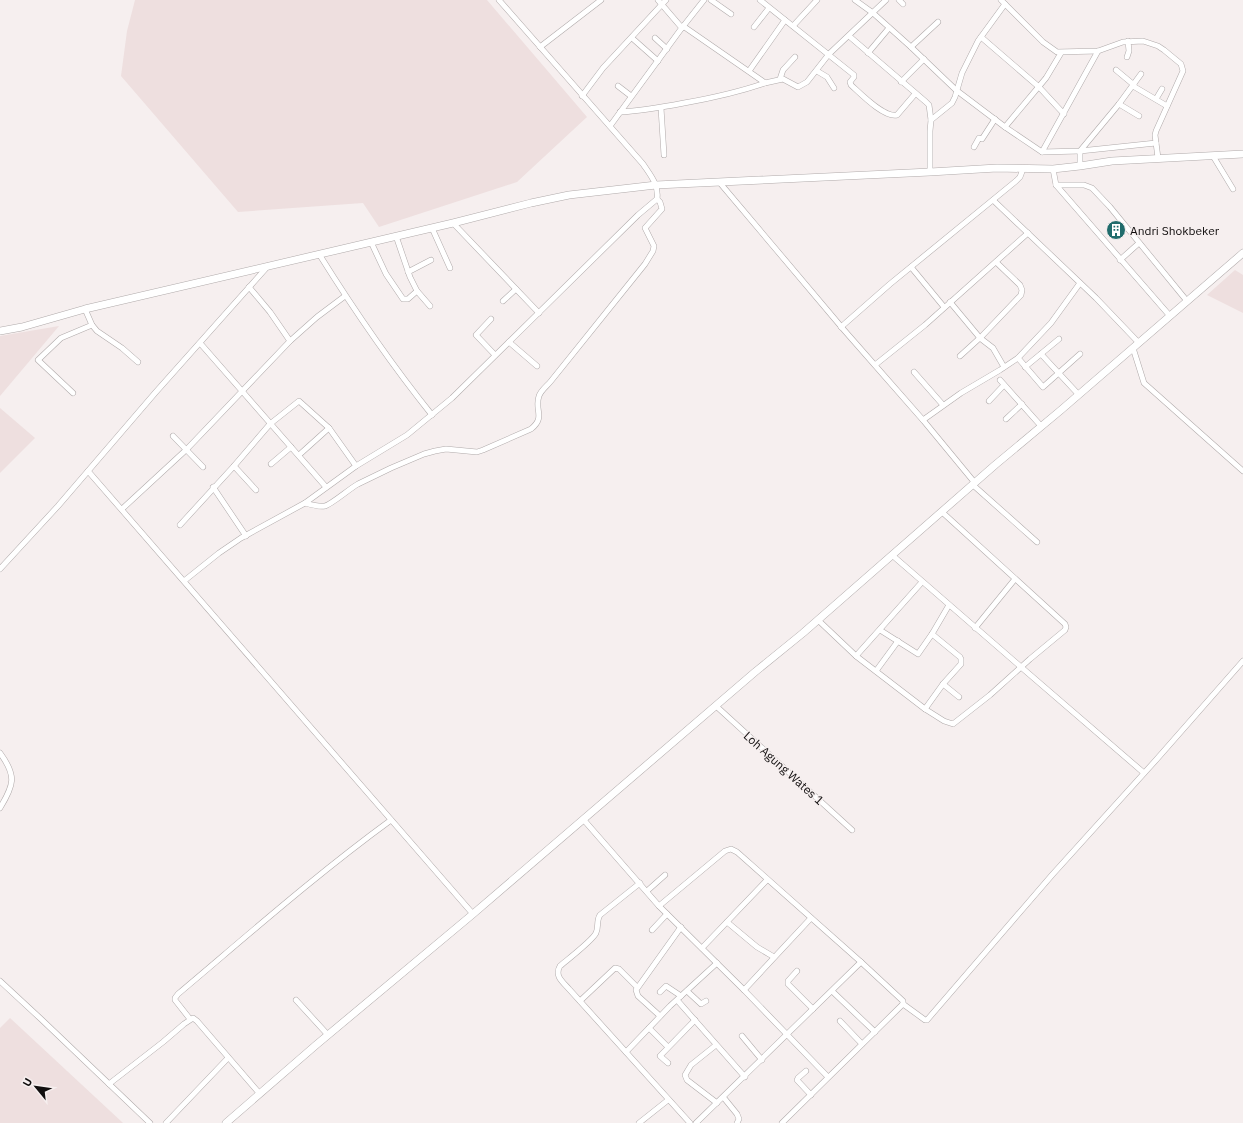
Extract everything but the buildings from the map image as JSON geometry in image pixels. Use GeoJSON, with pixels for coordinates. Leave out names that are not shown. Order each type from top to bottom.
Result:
{"type":"FeatureCollection","features":[{"type":"Feature","properties":{"kind":"main road"},"geometry":{"type":"LineString","coordinates":[[0,331],[22,327],[85,309],[453,223],[508,208],[556,198],[656,184],[720,183],[997,168],[1053,169],[1080,163],[1158,156],[1213,156],[1243,154]]}},
{"type":"Feature","properties":{"kind":"main road"},"geometry":{"type":"LineString","coordinates":[[226,1123],[818,620],[1243,253]]}},
{"type":"Feature","properties":{"kind":"street"},"geometry":{"type":"LineString","coordinates":[[184,581],[219,553],[246,536],[306,503],[356,466],[407,436],[452,398],[638,214],[656,199],[658,193],[656,184],[643,164],[498,0]]}},
{"type":"Feature","properties":{"kind":"street"},"geometry":{"type":"LineString","coordinates":[[540,47],[601,0]]}},
{"type":"Feature","properties":{"kind":"street"},"geometry":{"type":"LineString","coordinates":[[610,126],[704,0]]}},
{"type":"Feature","properties":{"kind":"street"},"geometry":{"type":"LineString","coordinates":[[711,0],[731,14]]}},
{"type":"Feature","properties":{"kind":"street"},"geometry":{"type":"LineString","coordinates":[[760,0],[854,74],[854,77],[850,82],[851,85],[887,114],[894,116],[897,115],[915,94]]}},
{"type":"Feature","properties":{"kind":"street"},"geometry":{"type":"LineString","coordinates":[[793,26],[817,0]]}},
{"type":"Feature","properties":{"kind":"street"},"geometry":{"type":"LineString","coordinates":[[855,0],[873,13],[956,90],[1005,127],[1042,152],[1080,152],[1156,143]]}},
{"type":"Feature","properties":{"kind":"street"},"geometry":{"type":"LineString","coordinates":[[620,112],[660,108],[734,93],[780,78],[798,87],[801,86],[817,71],[829,54],[886,0]]}},
{"type":"Feature","properties":{"kind":"street"},"geometry":{"type":"LineString","coordinates":[[582,96],[603,68],[632,38],[662,1],[669,14],[683,27],[765,82]]}},
{"type":"Feature","properties":{"kind":"street"},"geometry":{"type":"LineString","coordinates":[[931,120],[952,103],[962,73],[981,37],[1003,2],[1043,42],[1051,49],[1061,53],[1098,52],[1119,43],[1143,40],[1158,46],[1181,64],[1183,72],[1156,130],[1158,156]]}},
{"type":"Feature","properties":{"kind":"street"},"geometry":{"type":"LineString","coordinates":[[754,27],[767,4]]}},
{"type":"Feature","properties":{"kind":"street"},"geometry":{"type":"LineString","coordinates":[[749,71],[785,20]]}},
{"type":"Feature","properties":{"kind":"street"},"geometry":{"type":"LineString","coordinates":[[911,47],[938,22]]}},
{"type":"Feature","properties":{"kind":"street"},"geometry":{"type":"LineString","coordinates":[[868,53],[889,28]]}},
{"type":"Feature","properties":{"kind":"street"},"geometry":{"type":"LineString","coordinates":[[849,36],[929,105],[931,120],[930,171]]}},
{"type":"Feature","properties":{"kind":"street"},"geometry":{"type":"LineString","coordinates":[[981,37],[1039,87],[1064,114]]}},
{"type":"Feature","properties":{"kind":"street"},"geometry":{"type":"LineString","coordinates":[[632,38],[658,61]]}},
{"type":"Feature","properties":{"kind":"street"},"geometry":{"type":"LineString","coordinates":[[655,38],[666,49]]}},
{"type":"Feature","properties":{"kind":"street"},"geometry":{"type":"LineString","coordinates":[[1128,41],[1128,57]]}},
{"type":"Feature","properties":{"kind":"street"},"geometry":{"type":"LineString","coordinates":[[1042,152],[1098,52]]}},
{"type":"Feature","properties":{"kind":"street"},"geometry":{"type":"LineString","coordinates":[[1005,127],[1049,74],[1061,53]]}},
{"type":"Feature","properties":{"kind":"street"},"geometry":{"type":"LineString","coordinates":[[780,78],[783,70],[795,57]]}},
{"type":"Feature","properties":{"kind":"street"},"geometry":{"type":"LineString","coordinates":[[901,82],[924,59]]}},
{"type":"Feature","properties":{"kind":"street"},"geometry":{"type":"LineString","coordinates":[[1116,70],[1133,85],[1167,106]]}},
{"type":"Feature","properties":{"kind":"street"},"geometry":{"type":"LineString","coordinates":[[817,71],[820,74],[827,76],[834,88]]}},
{"type":"Feature","properties":{"kind":"street"},"geometry":{"type":"LineString","coordinates":[[1080,163],[1080,152],[1141,74]]}},
{"type":"Feature","properties":{"kind":"street"},"geometry":{"type":"LineString","coordinates":[[618,86],[631,96]]}},
{"type":"Feature","properties":{"kind":"street"},"geometry":{"type":"LineString","coordinates":[[1156,99],[1162,89]]}},
{"type":"Feature","properties":{"kind":"street"},"geometry":{"type":"LineString","coordinates":[[1119,104],[1138,116]]}},
{"type":"Feature","properties":{"kind":"street"},"geometry":{"type":"LineString","coordinates":[[660,108],[664,155]]}},
{"type":"Feature","properties":{"kind":"street"},"geometry":{"type":"LineString","coordinates":[[974,147],[979,138],[982,140],[995,119]]}},
{"type":"Feature","properties":{"kind":"street"},"geometry":{"type":"LineString","coordinates":[[1213,156],[1232,188]]}},
{"type":"Feature","properties":{"kind":"street"},"geometry":{"type":"LineString","coordinates":[[841,327],[911,267],[1016,181],[1020,177],[1023,169]]}},
{"type":"Feature","properties":{"kind":"street"},"geometry":{"type":"LineString","coordinates":[[1053,169],[1056,185],[1170,316]]}},
{"type":"Feature","properties":{"kind":"street"},"geometry":{"type":"LineString","coordinates":[[720,183],[841,327],[923,420],[974,484],[1037,542]]}},
{"type":"Feature","properties":{"kind":"street"},"geometry":{"type":"LineString","coordinates":[[1056,185],[1084,185],[1092,188],[1110,207],[1187,301]]}},
{"type":"Feature","properties":{"kind":"street"},"geometry":{"type":"LineString","coordinates":[[306,503],[319,506],[328,505],[349,488],[424,454],[446,449],[477,452],[531,429],[539,418],[537,403],[542,390],[551,381],[645,264],[653,251],[654,244],[645,228],[662,209],[660,202],[656,199]]}},
{"type":"Feature","properties":{"kind":"street"},"geometry":{"type":"LineString","coordinates":[[993,200],[1080,283],[1139,343]]}},
{"type":"Feature","properties":{"kind":"street"},"geometry":{"type":"LineString","coordinates":[[453,223],[539,313]]}},
{"type":"Feature","properties":{"kind":"street"},"geometry":{"type":"LineString","coordinates":[[432,228],[450,268]]}},
{"type":"Feature","properties":{"kind":"street"},"geometry":{"type":"LineString","coordinates":[[875,365],[950,302],[1028,233]]}},
{"type":"Feature","properties":{"kind":"street"},"geometry":{"type":"LineString","coordinates":[[396,236],[408,272],[417,291],[430,306]]}},
{"type":"Feature","properties":{"kind":"street"},"geometry":{"type":"LineString","coordinates":[[371,242],[386,274],[404,299],[408,299],[417,291]]}},
{"type":"Feature","properties":{"kind":"street"},"geometry":{"type":"LineString","coordinates":[[1120,260],[1139,243]]}},
{"type":"Feature","properties":{"kind":"street"},"geometry":{"type":"LineString","coordinates":[[319,254],[345,296],[391,362],[432,415]]}},
{"type":"Feature","properties":{"kind":"street"},"geometry":{"type":"LineString","coordinates":[[408,272],[431,260]]}},
{"type":"Feature","properties":{"kind":"street"},"geometry":{"type":"LineString","coordinates":[[960,356],[980,338],[1018,298],[1022,291],[1020,285],[996,262]]}},
{"type":"Feature","properties":{"kind":"street"},"geometry":{"type":"LineString","coordinates":[[0,568],[88,471],[154,393],[268,266]]}},
{"type":"Feature","properties":{"kind":"street"},"geometry":{"type":"LineString","coordinates":[[911,267],[944,307]]}},
{"type":"Feature","properties":{"kind":"street"},"geometry":{"type":"LineString","coordinates":[[923,420],[942,405],[1018,358],[1051,323],[1080,283]]}},
{"type":"Feature","properties":{"kind":"street"},"geometry":{"type":"LineString","coordinates":[[249,287],[270,312],[290,341]]}},
{"type":"Feature","properties":{"kind":"street"},"geometry":{"type":"LineString","coordinates":[[503,301],[516,289]]}},
{"type":"Feature","properties":{"kind":"street"},"geometry":{"type":"LineString","coordinates":[[122,509],[187,449],[290,341],[317,317],[345,296]]}},
{"type":"Feature","properties":{"kind":"street"},"geometry":{"type":"LineString","coordinates":[[950,302],[980,338],[993,348],[1004,367]]}},
{"type":"Feature","properties":{"kind":"street"},"geometry":{"type":"LineString","coordinates":[[85,309],[92,325],[97,331],[122,348],[138,362]]}},
{"type":"Feature","properties":{"kind":"street"},"geometry":{"type":"LineString","coordinates":[[492,318],[476,335],[495,355]]}},
{"type":"Feature","properties":{"kind":"street"},"geometry":{"type":"LineString","coordinates":[[73,392],[38,360],[61,338],[92,325]]}},
{"type":"Feature","properties":{"kind":"street"},"geometry":{"type":"LineString","coordinates":[[1025,367],[1059,339]]}},
{"type":"Feature","properties":{"kind":"street"},"geometry":{"type":"LineString","coordinates":[[509,342],[537,366]]}},
{"type":"Feature","properties":{"kind":"street"},"geometry":{"type":"LineString","coordinates":[[200,343],[326,487]]}},
{"type":"Feature","properties":{"kind":"street"},"geometry":{"type":"LineString","coordinates":[[1133,348],[1143,381],[1146,385],[1243,471]]}},
{"type":"Feature","properties":{"kind":"street"},"geometry":{"type":"LineString","coordinates":[[1041,354],[1079,395]]}},
{"type":"Feature","properties":{"kind":"street"},"geometry":{"type":"LineString","coordinates":[[1018,358],[1043,387],[1080,354]]}},
{"type":"Feature","properties":{"kind":"street"},"geometry":{"type":"LineString","coordinates":[[914,372],[942,405]]}},
{"type":"Feature","properties":{"kind":"street"},"geometry":{"type":"LineString","coordinates":[[988,401],[1002,383],[1041,426]]}},
{"type":"Feature","properties":{"kind":"street"},"geometry":{"type":"LineString","coordinates":[[180,525],[270,424],[298,402],[329,428],[356,466]]}},
{"type":"Feature","properties":{"kind":"street"},"geometry":{"type":"LineString","coordinates":[[1006,420],[1022,404]]}},
{"type":"Feature","properties":{"kind":"street"},"geometry":{"type":"LineString","coordinates":[[299,455],[329,428]]}},
{"type":"Feature","properties":{"kind":"street"},"geometry":{"type":"LineString","coordinates":[[173,436],[203,467]]}},
{"type":"Feature","properties":{"kind":"street"},"geometry":{"type":"LineString","coordinates":[[272,464],[291,447]]}},
{"type":"Feature","properties":{"kind":"street"},"geometry":{"type":"LineString","coordinates":[[234,466],[256,490]]}},
{"type":"Feature","properties":{"kind":"street"},"geometry":{"type":"LineString","coordinates":[[88,471],[473,914]]}},
{"type":"Feature","properties":{"kind":"street"},"geometry":{"type":"LineString","coordinates":[[214,487],[246,536]]}},
{"type":"Feature","properties":{"kind":"street"},"geometry":{"type":"LineString","coordinates":[[818,620],[856,656],[925,709],[944,721],[953,724],[990,695],[1065,630],[1065,624],[942,512]]}},
{"type":"Feature","properties":{"kind":"street"},"geometry":{"type":"LineString","coordinates":[[892,555],[1144,773]]}},
{"type":"Feature","properties":{"kind":"street"},"geometry":{"type":"LineString","coordinates":[[976,628],[1015,579]]}},
{"type":"Feature","properties":{"kind":"street"},"geometry":{"type":"LineString","coordinates":[[856,656],[922,582]]}},
{"type":"Feature","properties":{"kind":"street"},"geometry":{"type":"LineString","coordinates":[[880,630],[918,654],[949,605]]}},
{"type":"Feature","properties":{"kind":"street"},"geometry":{"type":"LineString","coordinates":[[925,709],[943,684],[961,664],[961,659],[932,634]]}},
{"type":"Feature","properties":{"kind":"street"},"geometry":{"type":"LineString","coordinates":[[876,671],[898,641]]}},
{"type":"Feature","properties":{"kind":"street"},"geometry":{"type":"LineString","coordinates":[[659,906],[731,849],[737,852],[767,880],[862,962],[902,1000],[902,1004],[927,1021],[1052,875],[1243,660]]}},
{"type":"Feature","properties":{"kind":"street"},"geometry":{"type":"LineString","coordinates":[[943,684],[959,697]]}},
{"type":"Feature","properties":{"kind":"street","name":"Loh Agung Wates 1"},"geometry":{"type":"LineString","coordinates":[[716,706],[852,830]]}},
{"type":"Feature","properties":{"kind":"street"},"geometry":{"type":"LineString","coordinates":[[0,753],[9,767],[12,774],[12,780],[9,792],[0,808]]}},
{"type":"Feature","properties":{"kind":"street"},"geometry":{"type":"LineString","coordinates":[[583,819],[659,906],[681,926],[828,1077]]}},
{"type":"Feature","properties":{"kind":"street"},"geometry":{"type":"LineString","coordinates":[[260,1094],[197,1021],[193,1018],[190,1019],[175,998],[301,891],[391,820]]}},
{"type":"Feature","properties":{"kind":"street"},"geometry":{"type":"LineString","coordinates":[[647,891],[665,876]]}},
{"type":"Feature","properties":{"kind":"street"},"geometry":{"type":"LineString","coordinates":[[702,948],[767,880]]}},
{"type":"Feature","properties":{"kind":"street"},"geometry":{"type":"LineString","coordinates":[[640,883],[600,915],[594,937],[565,962],[558,970],[558,976],[690,1123]]}},
{"type":"Feature","properties":{"kind":"street"},"geometry":{"type":"LineString","coordinates":[[652,930],[667,914]]}},
{"type":"Feature","properties":{"kind":"street"},"geometry":{"type":"LineString","coordinates":[[744,990],[811,918]]}},
{"type":"Feature","properties":{"kind":"street"},"geometry":{"type":"LineString","coordinates":[[728,922],[757,947],[774,957]]}},
{"type":"Feature","properties":{"kind":"street"},"geometry":{"type":"LineString","coordinates":[[660,1016],[638,996],[636,992],[637,987],[681,926]]}},
{"type":"Feature","properties":{"kind":"street"},"geometry":{"type":"LineString","coordinates":[[696,1123],[724,1098],[862,962]]}},
{"type":"Feature","properties":{"kind":"street"},"geometry":{"type":"LineString","coordinates":[[626,1052],[660,1016],[716,963]]}},
{"type":"Feature","properties":{"kind":"street"},"geometry":{"type":"LineString","coordinates":[[580,1001],[615,968],[619,969],[637,987]]}},
{"type":"Feature","properties":{"kind":"street"},"geometry":{"type":"LineString","coordinates":[[797,971],[788,981],[788,984],[813,1009]]}},
{"type":"Feature","properties":{"kind":"street"},"geometry":{"type":"LineString","coordinates":[[0,981],[41,1018],[150,1123]]}},
{"type":"Feature","properties":{"kind":"street"},"geometry":{"type":"LineString","coordinates":[[660,992],[666,986],[679,998],[695,1020],[745,1077]]}},
{"type":"Feature","properties":{"kind":"street"},"geometry":{"type":"LineString","coordinates":[[687,990],[701,1004],[706,1001]]}},
{"type":"Feature","properties":{"kind":"street"},"geometry":{"type":"LineString","coordinates":[[832,991],[875,1032]]}},
{"type":"Feature","properties":{"kind":"street"},"geometry":{"type":"LineString","coordinates":[[296,1000],[328,1035]]}},
{"type":"Feature","properties":{"kind":"street"},"geometry":{"type":"LineString","coordinates":[[782,1123],[902,1004]]}},
{"type":"Feature","properties":{"kind":"street"},"geometry":{"type":"LineString","coordinates":[[109,1084],[190,1019]]}},
{"type":"Feature","properties":{"kind":"street"},"geometry":{"type":"LineString","coordinates":[[668,1063],[660,1056],[695,1020]]}},
{"type":"Feature","properties":{"kind":"street"},"geometry":{"type":"LineString","coordinates":[[840,1021],[862,1044]]}},
{"type":"Feature","properties":{"kind":"street"},"geometry":{"type":"LineString","coordinates":[[649,1028],[668,1047]]}},
{"type":"Feature","properties":{"kind":"street"},"geometry":{"type":"LineString","coordinates":[[742,1036],[762,1060]]}},
{"type":"Feature","properties":{"kind":"street"},"geometry":{"type":"LineString","coordinates":[[716,1045],[690,1065],[685,1074],[687,1080],[717,1103]]}},
{"type":"Feature","properties":{"kind":"street"},"geometry":{"type":"LineString","coordinates":[[166,1123],[228,1058]]}},
{"type":"Feature","properties":{"kind":"street"},"geometry":{"type":"LineString","coordinates":[[806,1071],[797,1080],[811,1095]]}},
{"type":"Feature","properties":{"kind":"street"},"geometry":{"type":"LineString","coordinates":[[724,1098],[737,1114],[739,1119],[737,1123]]}},
{"type":"Feature","properties":{"kind":"street"},"geometry":{"type":"LineString","coordinates":[[639,1123],[668,1100]]}},
{"type":"Feature","properties":{"kind":"shaded area"},"geometry":{"type":"Polygon","coordinates":[[[135,0],[487,0],[587,117],[517,182],[379,227],[363,203],[238,212],[121,76],[127,31],[135,0]]]}},
{"type":"Feature","properties":{"kind":"shaded area"},"geometry":{"type":"Polygon","coordinates":[[[1235,270],[1243,275],[1243,313],[1207,295],[1235,270]]]}},
{"type":"Feature","properties":{"kind":"shaded area"},"geometry":{"type":"Polygon","coordinates":[[[59,326],[0,396],[0,336],[59,326]]]}},
{"type":"Feature","properties":{"kind":"shaded area"},"geometry":{"type":"Polygon","coordinates":[[[0,408],[35,438],[0,473],[0,408]]]}},
{"type":"Feature","properties":{"kind":"shaded area"},"geometry":{"type":"Polygon","coordinates":[[[10,1018],[123,1123],[0,1123],[0,1028],[10,1018]]]}},
{"type":"Feature","properties":{"kind":"place","name":"Andri Shokbeker"},"geometry":{"type":"Point","coordinates":[1116,230]}}]}
